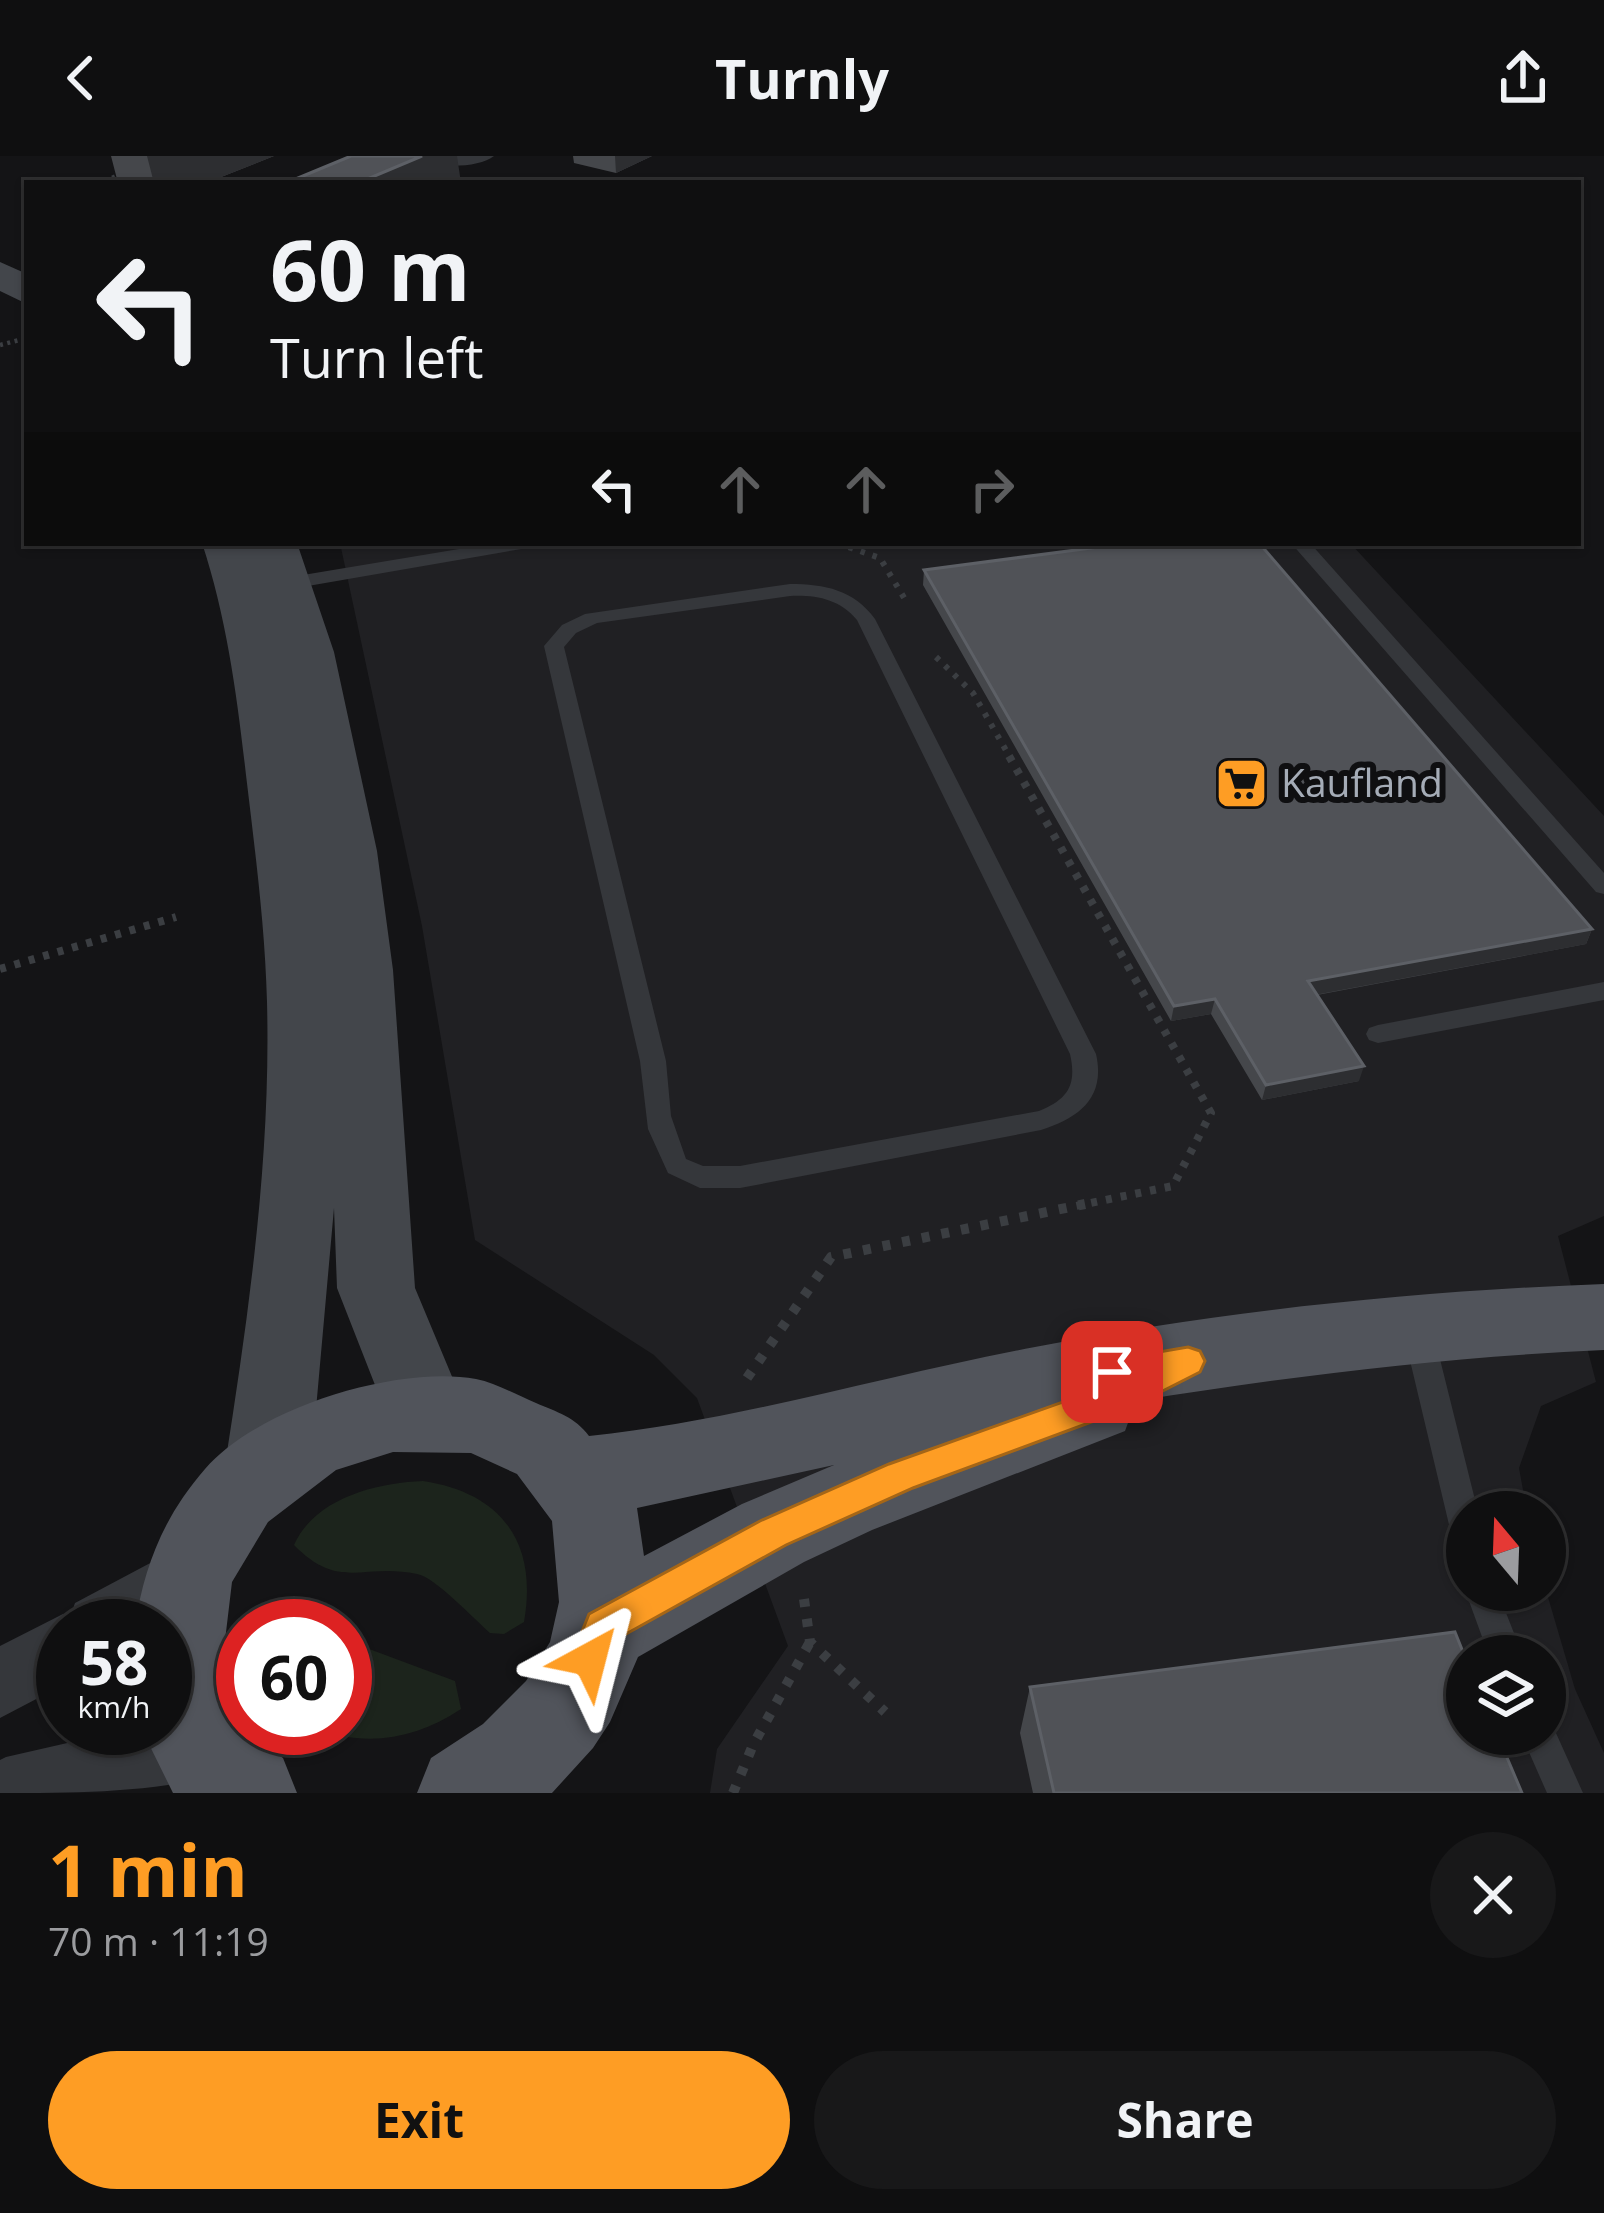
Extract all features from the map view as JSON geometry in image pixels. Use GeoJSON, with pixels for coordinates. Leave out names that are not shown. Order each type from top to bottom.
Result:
{"type":"FeatureCollection","features":[{"type":"Feature","properties":{"kind":"main road"},"geometry":{"type":"LineString","coordinates":[[257,566],[307,652],[346,851],[360,970],[376,1288],[424,1410]]}},
{"type":"Feature","properties":{"kind":"main road"},"geometry":{"type":"LineString","coordinates":[[257,566],[266,709],[290,882],[302,1039],[289,1288],[268,1465]]}},
{"type":"Feature","properties":{"kind":"main road"},"geometry":{"type":"LineString","coordinates":[[574,1476],[659,1467],[1037,1382],[1320,1337],[1417,1326],[1604,1317]]}},
{"type":"Feature","properties":{"kind":"main road"},"geometry":{"type":"LineString","coordinates":[[603,1627],[773,1533],[1117,1397],[1188,1361]]}},
{"type":"Feature","properties":{"kind":"main road"},"geometry":{"type":"LineString","coordinates":[[224,1771],[175,1695],[171,1634],[186,1575],[219,1515],[268,1465],[317,1434],[370,1416],[424,1410],[470,1414],[512,1428],[546,1448],[574,1476],[598,1520],[608,1571],[603,1627],[578,1690],[532,1748],[469,1793]]}},
{"type":"Feature","properties":{"kind":"street"},"geometry":{"type":"LineString","coordinates":[[413,157],[482,156]]}},
{"type":"Feature","properties":{"kind":"street"},"geometry":{"type":"LineString","coordinates":[[145,1599],[186,1575]]}},
{"type":"Feature","properties":{"kind":"street"},"geometry":{"type":"LineString","coordinates":[[0,1684],[36,1663]]}},
{"type":"Feature","properties":{"kind":"street"},"geometry":{"type":"LineString","coordinates":[[6,1793],[224,1771]]}},
{"type":"Feature","properties":{"kind":"lane"},"geometry":{"type":"LineString","coordinates":[[257,566],[492,546]]}},
{"type":"Feature","properties":{"kind":"lane"},"geometry":{"type":"LineString","coordinates":[[1303,546],[1604,886]]}},
{"type":"Feature","properties":{"kind":"lane"},"geometry":{"type":"LineString","coordinates":[[806,590],[838,596],[860,609],[1052,990],[1089,1071],[1087,1089],[1063,1113],[740,1178],[700,1177],[677,1166],[654,1090],[653,1061],[554,646],[569,629],[592,618],[806,590]]}},
{"type":"Feature","properties":{"kind":"lane"},"geometry":{"type":"LineString","coordinates":[[1378,1034],[1604,991]]}},
{"type":"Feature","properties":{"kind":"lane"},"geometry":{"type":"LineString","coordinates":[[1417,1326],[1457,1491]]}},
{"type":"Feature","properties":{"kind":"lane"},"geometry":{"type":"LineString","coordinates":[[1549,1755],[1565,1793]]}},
{"type":"Feature","properties":{"kind":"path"},"geometry":{"type":"LineString","coordinates":[[106,180],[138,168]]}},
{"type":"Feature","properties":{"kind":"path"},"geometry":{"type":"LineString","coordinates":[[0,969],[176,917]]}},
{"type":"Feature","properties":{"kind":"path"},"geometry":{"type":"LineString","coordinates":[[733,1793],[753,1745],[810,1642]]}},
{"type":"Feature","properties":{"kind":"shaded area"},"geometry":{"type":"Polygon","coordinates":[[[341,546],[1353,546],[1604,816],[1604,1216],[1558,1236],[1596,1382],[1541,1406],[1519,1468],[1523,1491],[1446,1491],[1446,1611],[1552,1611],[1559,1635],[1446,1635],[1446,1755],[1566,1755],[1566,1658],[1604,1753],[1604,1793],[710,1793],[717,1749],[788,1646],[697,1398],[654,1355],[475,1240],[422,926],[341,546]]]}},
{"type":"Feature","properties":{"kind":"shaded area"},"geometry":{"type":"Polygon","coordinates":[[[423,1481],[474,1497],[508,1526],[525,1568],[524,1622],[504,1634],[490,1633],[425,1577],[398,1571],[339,1572],[310,1559],[294,1545],[316,1515],[349,1496],[423,1481]]]}},
{"type":"Feature","properties":{"kind":"shaded area"},"geometry":{"type":"Polygon","coordinates":[[[372,1650],[455,1681],[461,1709],[426,1727],[372,1739],[372,1650]]]}},
{"type":"Feature","properties":{"kind":"building"},"geometry":{"type":"Polygon","coordinates":[[[351,156],[422,156],[365,180],[293,180],[351,156]]]}},
{"type":"Feature","properties":{"kind":"building","name":"Kaufland"},"geometry":{"type":"Polygon","coordinates":[[[1106,546],[1262,546],[1592,929],[1308,981],[1364,1066],[1266,1085],[1215,999],[1174,1006],[924,570],[1106,546]]]}},
{"type":"Feature","properties":{"kind":"building"},"geometry":{"type":"Polygon","coordinates":[[[1455,1632],[1446,1635],[1446,1755],[1506,1755],[1522,1793],[1054,1793],[1030,1687],[1455,1632]]]}},
{"type":"Feature","properties":{"kind":"place","name":"Kaufland"},"geometry":{"type":"Point","coordinates":[1242,783]}},
{"type":"Feature","properties":{"kind":"route"},"geometry":{"type":"LineString","coordinates":[[590,1659],[603,1627],[773,1533],[902,1476],[1117,1397],[1188,1361],[1112,1372]]}}]}
